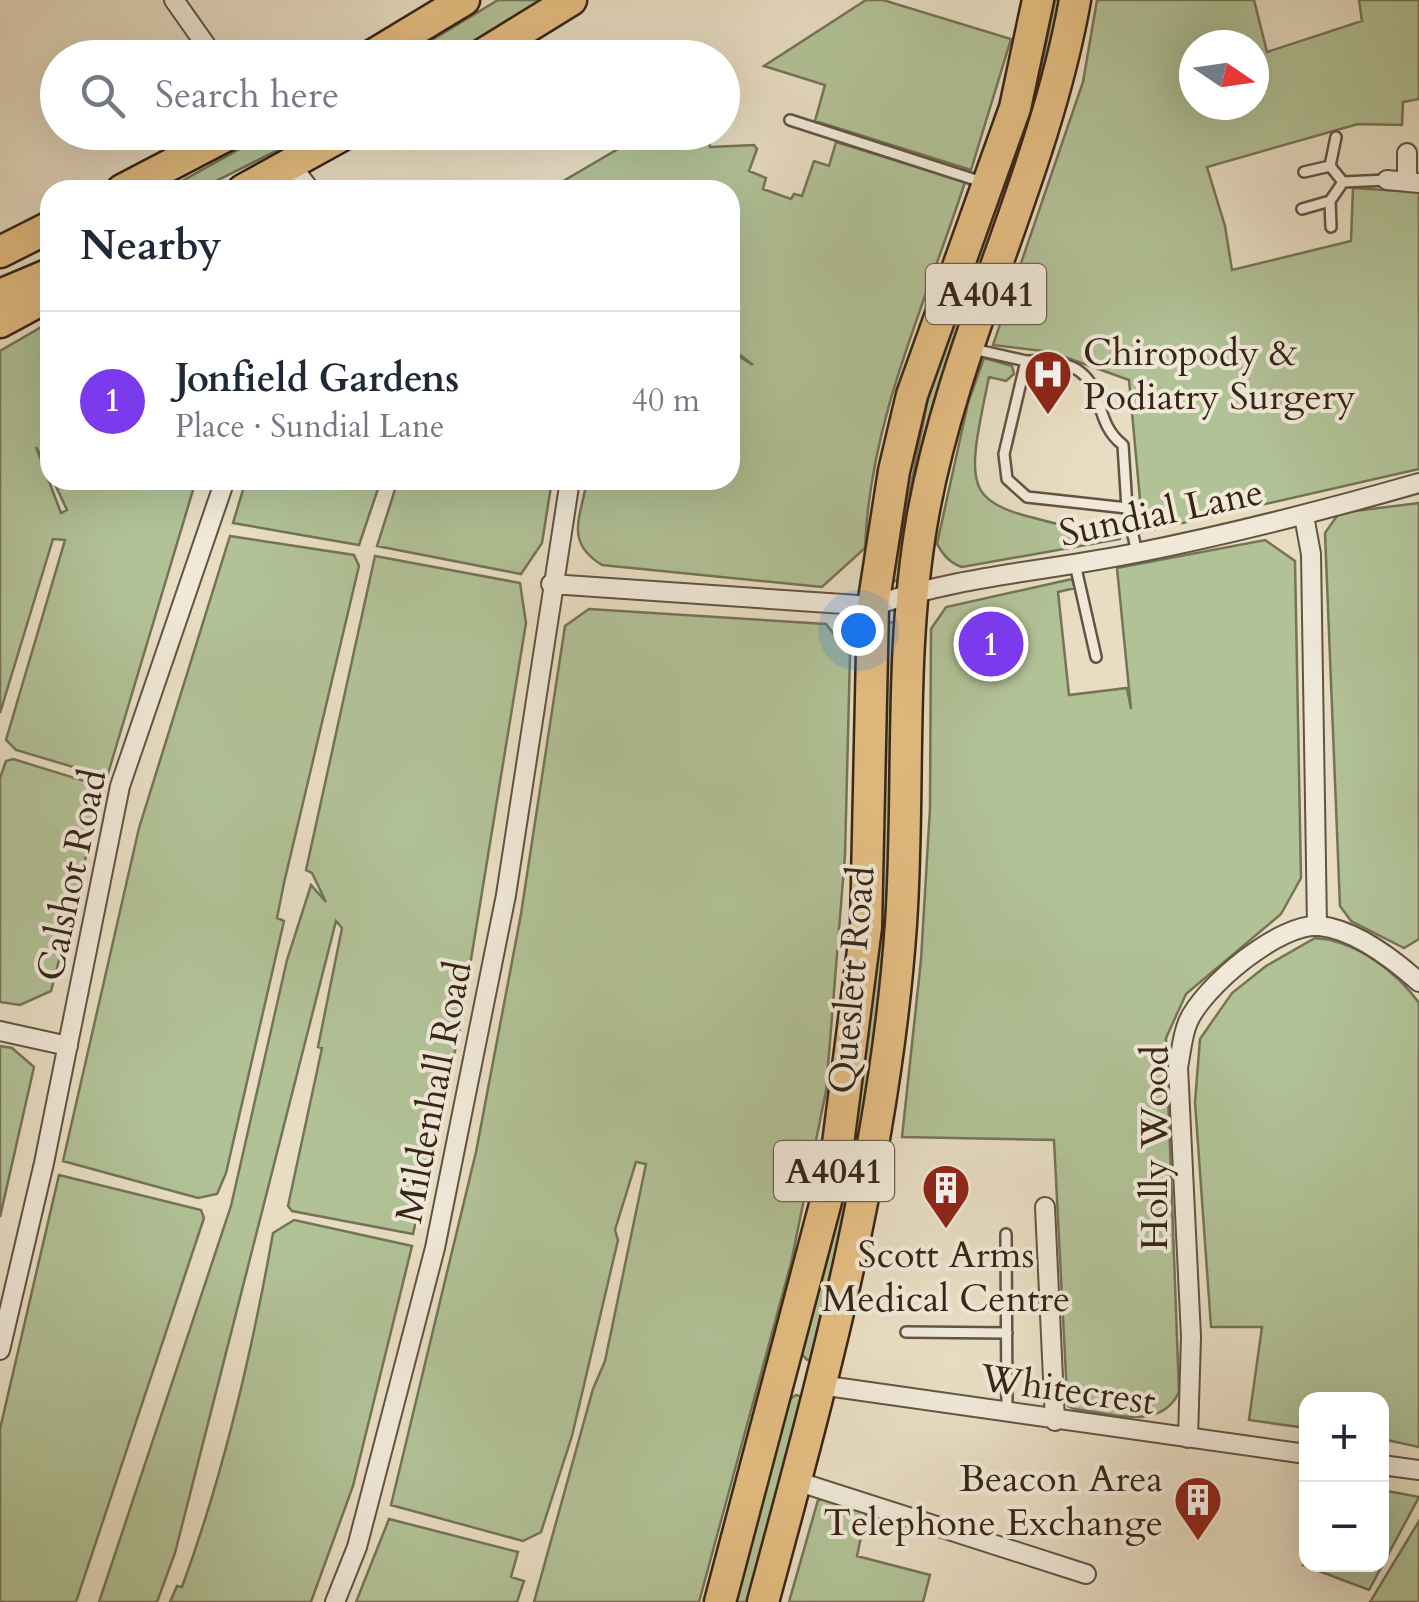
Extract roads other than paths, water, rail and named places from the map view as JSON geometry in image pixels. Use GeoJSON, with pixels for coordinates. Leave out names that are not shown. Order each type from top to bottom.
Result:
{"type":"FeatureCollection","features":[{"type":"Feature","properties":{"kind":"highway"},"geometry":{"type":"LineString","coordinates":[[420,40],[464,0]]}},
{"type":"Feature","properties":{"kind":"highway"},"geometry":{"type":"LineString","coordinates":[[506,40],[571,0]]}},
{"type":"Feature","properties":{"kind":"highway","name":"Queslett Road"},"geometry":{"type":"LineString","coordinates":[[720,1602],[835,1167],[866,927],[873,606],[894,471],[912,395],[1015,108],[1038,0]]}},
{"type":"Feature","properties":{"kind":"highway","name":"Queslett Road"},"geometry":{"type":"LineString","coordinates":[[763,1602],[847,1281],[877,1126],[901,926],[914,592],[931,474],[966,347],[1031,176],[1063,66],[1074,0]]}},
{"type":"Feature","properties":{"kind":"highway"},"geometry":{"type":"LineString","coordinates":[[141,180],[199,150]]}},
{"type":"Feature","properties":{"kind":"highway"},"geometry":{"type":"LineString","coordinates":[[263,180],[317,150]]}},
{"type":"Feature","properties":{"kind":"highway"},"geometry":{"type":"LineString","coordinates":[[0,252],[40,232]]}},
{"type":"Feature","properties":{"kind":"highway"},"geometry":{"type":"LineString","coordinates":[[0,295],[40,278]]}},
{"type":"Feature","properties":{"kind":"highway"},"geometry":{"type":"LineString","coordinates":[[0,322],[40,300]]}},
{"type":"Feature","properties":{"kind":"highway"},"geometry":{"type":"LineString","coordinates":[[782,1377],[820,1385]]}},
{"type":"Feature","properties":{"kind":"street"},"geometry":{"type":"LineString","coordinates":[[174,0],[202,40]]}},
{"type":"Feature","properties":{"kind":"street"},"geometry":{"type":"LineString","coordinates":[[1387,180],[1413,183],[1407,153]]}},
{"type":"Feature","properties":{"kind":"street"},"geometry":{"type":"LineString","coordinates":[[292,165],[303,180]]}},
{"type":"Feature","properties":{"kind":"street","name":"Sundial Lane"},"geometry":{"type":"LineString","coordinates":[[914,592],[1137,553],[1304,516],[1419,483]]}},
{"type":"Feature","properties":{"kind":"street","name":"Calshot Road"},"geometry":{"type":"LineString","coordinates":[[0,1350],[68,1046],[120,786],[222,490]]}},
{"type":"Feature","properties":{"kind":"street","name":"Mildenhall Road"},"geometry":{"type":"LineString","coordinates":[[335,1602],[357,1548],[435,1248],[506,895],[568,490]]}},
{"type":"Feature","properties":{"kind":"street"},"geometry":{"type":"LineString","coordinates":[[1304,516],[1310,554],[1316,926],[1368,946],[1419,982]]}},
{"type":"Feature","properties":{"kind":"street"},"geometry":{"type":"LineString","coordinates":[[551,584],[873,606],[914,592]]}},
{"type":"Feature","properties":{"kind":"street","name":"Holly Wood"},"geometry":{"type":"LineString","coordinates":[[1188,1438],[1190,1337],[1178,1067],[1187,1024],[1201,999],[1248,957],[1285,934],[1316,926]]}},
{"type":"Feature","properties":{"kind":"street"},"geometry":{"type":"LineString","coordinates":[[0,1030],[68,1046]]}},
{"type":"Feature","properties":{"kind":"street"},"geometry":{"type":"LineString","coordinates":[[1045,1207],[1055,1421]]}},
{"type":"Feature","properties":{"kind":"street","name":"Whitecrest"},"geometry":{"type":"LineString","coordinates":[[820,1385],[1299,1453]]}},
{"type":"Feature","properties":{"kind":"street"},"geometry":{"type":"LineString","coordinates":[[1389,1465],[1419,1470]]}},
{"type":"Feature","properties":{"kind":"street"},"geometry":{"type":"LineString","coordinates":[[796,1481],[1086,1574]]}},
{"type":"Feature","properties":{"kind":"lane"},"geometry":{"type":"LineString","coordinates":[[790,120],[989,184]]}},
{"type":"Feature","properties":{"kind":"lane"},"geometry":{"type":"LineString","coordinates":[[1330,166],[1336,137]]}},
{"type":"Feature","properties":{"kind":"lane"},"geometry":{"type":"LineString","coordinates":[[1304,172],[1330,166]]}},
{"type":"Feature","properties":{"kind":"lane"},"geometry":{"type":"LineString","coordinates":[[1330,166],[1343,182]]}},
{"type":"Feature","properties":{"kind":"lane"},"geometry":{"type":"LineString","coordinates":[[1343,182],[1387,180]]}},
{"type":"Feature","properties":{"kind":"lane"},"geometry":{"type":"LineString","coordinates":[[1332,227],[1330,201],[1343,182]]}},
{"type":"Feature","properties":{"kind":"lane"},"geometry":{"type":"LineString","coordinates":[[1302,209],[1330,201]]}},
{"type":"Feature","properties":{"kind":"lane"},"geometry":{"type":"LineString","coordinates":[[966,347],[1066,366],[1084,375],[1098,392],[1110,435],[1123,446],[1127,508],[1137,553]]}},
{"type":"Feature","properties":{"kind":"lane"},"geometry":{"type":"LineString","coordinates":[[1026,361],[1004,454],[1008,479],[1027,497],[1127,508]]}},
{"type":"Feature","properties":{"kind":"lane"},"geometry":{"type":"LineString","coordinates":[[1075,564],[1096,657]]}},
{"type":"Feature","properties":{"kind":"lane"},"geometry":{"type":"LineString","coordinates":[[1006,1234],[1007,1414]]}},
{"type":"Feature","properties":{"kind":"lane"},"geometry":{"type":"LineString","coordinates":[[906,1332],[1007,1333]]}},
{"type":"Feature","properties":{"kind":"place","name":"Chiropody & Podiatry Surgery"},"geometry":{"type":"Point","coordinates":[1048,416]}},
{"type":"Feature","properties":{"kind":"place","name":"Jonfield Gardens"},"geometry":{"type":"Point","coordinates":[991,644]}},
{"type":"Feature","properties":{"kind":"place","name":"Scott Arms Medical Centre"},"geometry":{"type":"Point","coordinates":[946,1230]}},
{"type":"Feature","properties":{"kind":"place","name":"Beacon Area Telephone Exchange"},"geometry":{"type":"Point","coordinates":[1198,1542]}}]}
